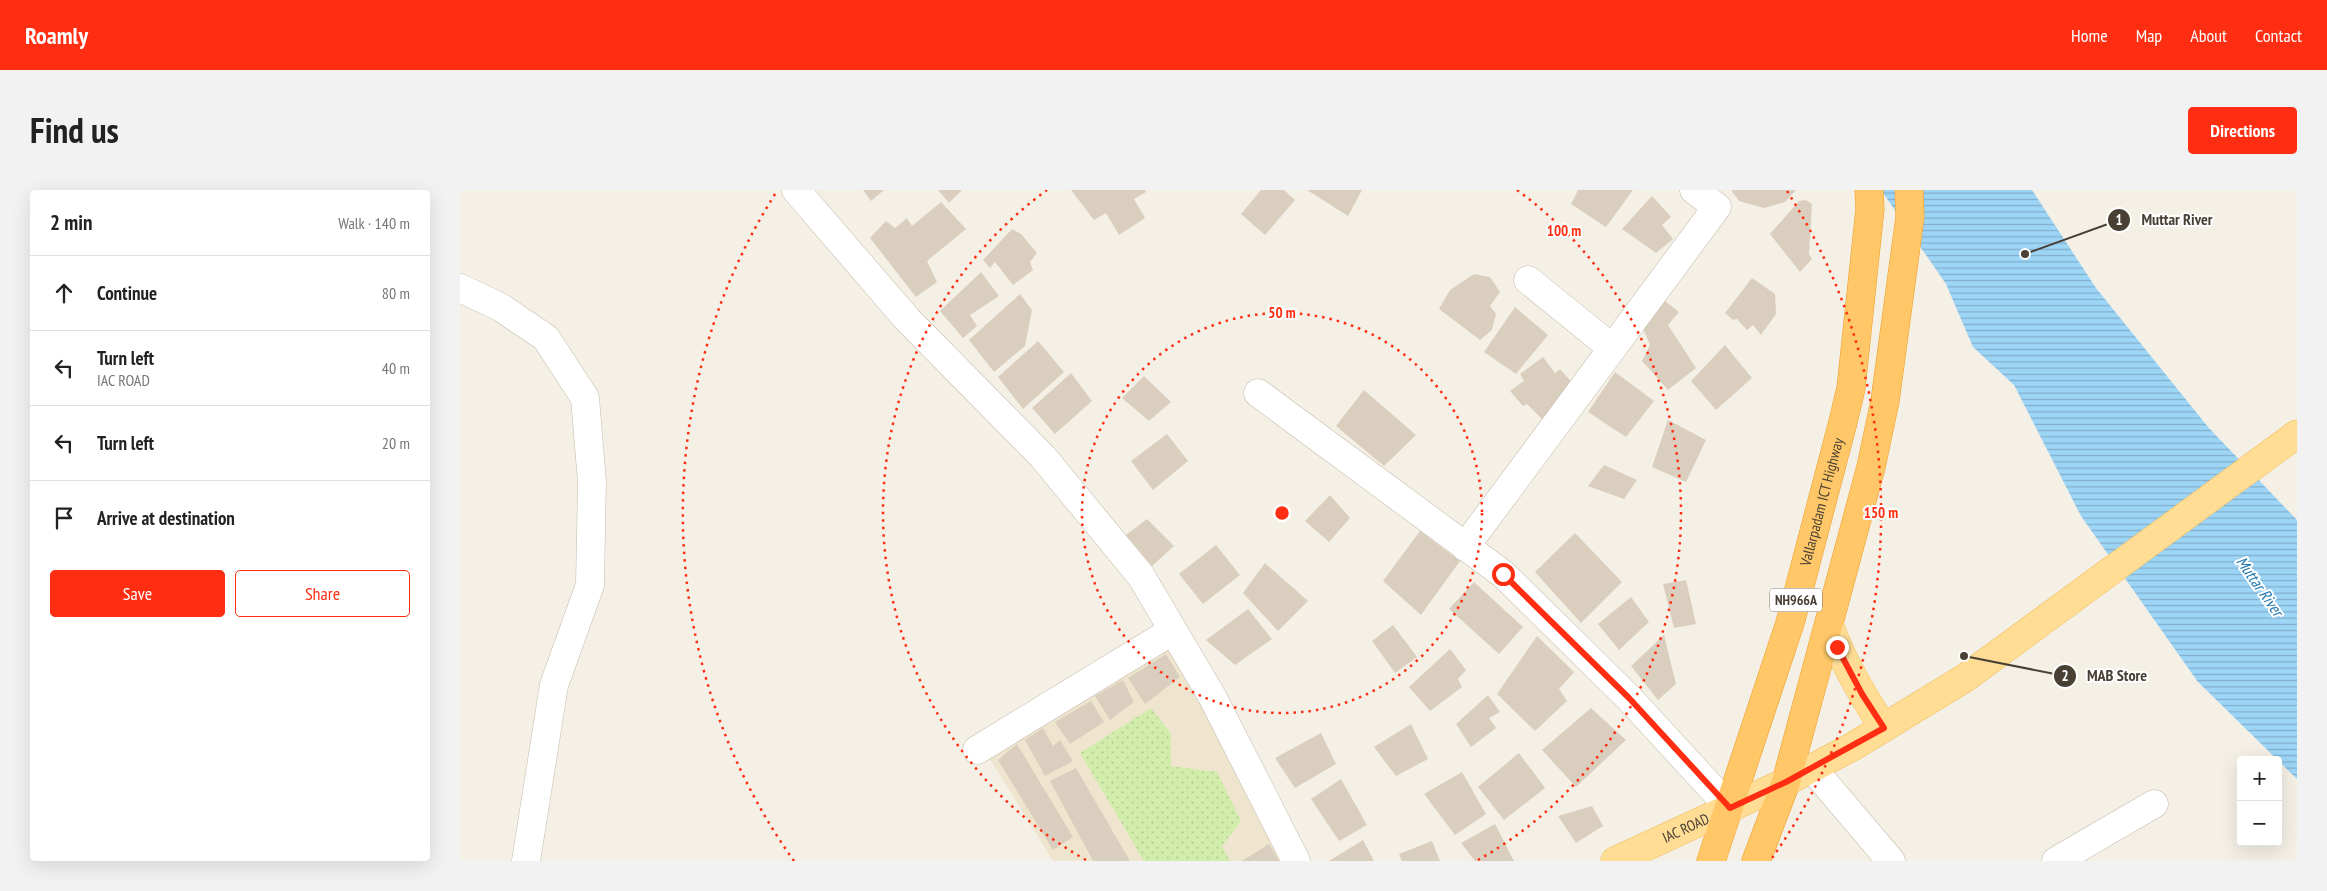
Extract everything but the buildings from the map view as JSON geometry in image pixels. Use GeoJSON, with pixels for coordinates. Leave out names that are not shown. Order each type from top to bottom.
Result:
{"type":"FeatureCollection","features":[{"type":"Feature","properties":{"kind":"highway","name":"Vallarpadam ICT Highway"},"geometry":{"type":"LineString","coordinates":[[1711,861],[1790,623],[1851,388],[1870,209],[1869,190]]}},
{"type":"Feature","properties":{"kind":"highway","name":"NH966A"},"geometry":{"type":"LineString","coordinates":[[1756,861],[1786,782],[1871,468],[1885,401],[1910,217],[1909,190]]}},
{"type":"Feature","properties":{"kind":"main road","name":"IAC ROAD"},"geometry":{"type":"LineString","coordinates":[[1615,861],[1786,782],[1884,728],[1965,678],[2297,434]]}},
{"type":"Feature","properties":{"kind":"main road"},"geometry":{"type":"LineString","coordinates":[[1829,624],[1837,647],[1862,694],[1884,728]]}},
{"type":"Feature","properties":{"kind":"street"},"geometry":{"type":"LineString","coordinates":[[796,190],[907,318],[1043,457],[1141,576],[1213,698],[1296,861]]}},
{"type":"Feature","properties":{"kind":"street"},"geometry":{"type":"LineString","coordinates":[[1465,547],[1716,207],[1694,190]]}},
{"type":"Feature","properties":{"kind":"street"},"geometry":{"type":"LineString","coordinates":[[1528,280],[1612,348]]}},
{"type":"Feature","properties":{"kind":"street"},"geometry":{"type":"LineString","coordinates":[[460,288],[500,307],[546,338],[585,398],[592,482],[590,585],[554,686],[526,861]]}},
{"type":"Feature","properties":{"kind":"street"},"geometry":{"type":"LineString","coordinates":[[1258,394],[1503,574],[1601,670],[1730,808]]}},
{"type":"Feature","properties":{"kind":"street"},"geometry":{"type":"LineString","coordinates":[[977,750],[1172,631]]}},
{"type":"Feature","properties":{"kind":"street"},"geometry":{"type":"LineString","coordinates":[[1812,768],[1891,861]]}},
{"type":"Feature","properties":{"kind":"street"},"geometry":{"type":"LineString","coordinates":[[2056,861],[2154,804]]}},
{"type":"Feature","properties":{"kind":"shaded area"},"geometry":{"type":"Polygon","coordinates":[[[1170,644],[1287,861],[1053,861],[988,756],[1170,644]]]}},
{"type":"Feature","properties":{"kind":"green space"},"geometry":{"type":"Polygon","coordinates":[[[1151,708],[1171,734],[1171,766],[1217,772],[1241,821],[1222,846],[1230,861],[1144,861],[1080,753],[1151,708]]]}},
{"type":"Feature","properties":{"kind":"water"},"geometry":{"type":"Polygon","coordinates":[[[1881,190],[2032,190],[2096,288],[2208,427],[2297,520],[2297,779],[2282,764],[2282,756],[2274,756],[2198,682],[2081,516],[2014,385],[1973,347],[1946,284],[1881,190]]]}},
{"type":"Feature","properties":{"kind":"place","name":"Muttar River"},"geometry":{"type":"Point","coordinates":[2025,254]}},
{"type":"Feature","properties":{"kind":"place","name":"MAB Store"},"geometry":{"type":"Point","coordinates":[1964,656]}},
{"type":"Feature","properties":{"kind":"route"},"geometry":{"type":"LineString","coordinates":[[1503,574],[1629,698],[1730,808],[1786,782],[1884,728],[1862,694],[1837,647]]}}]}
